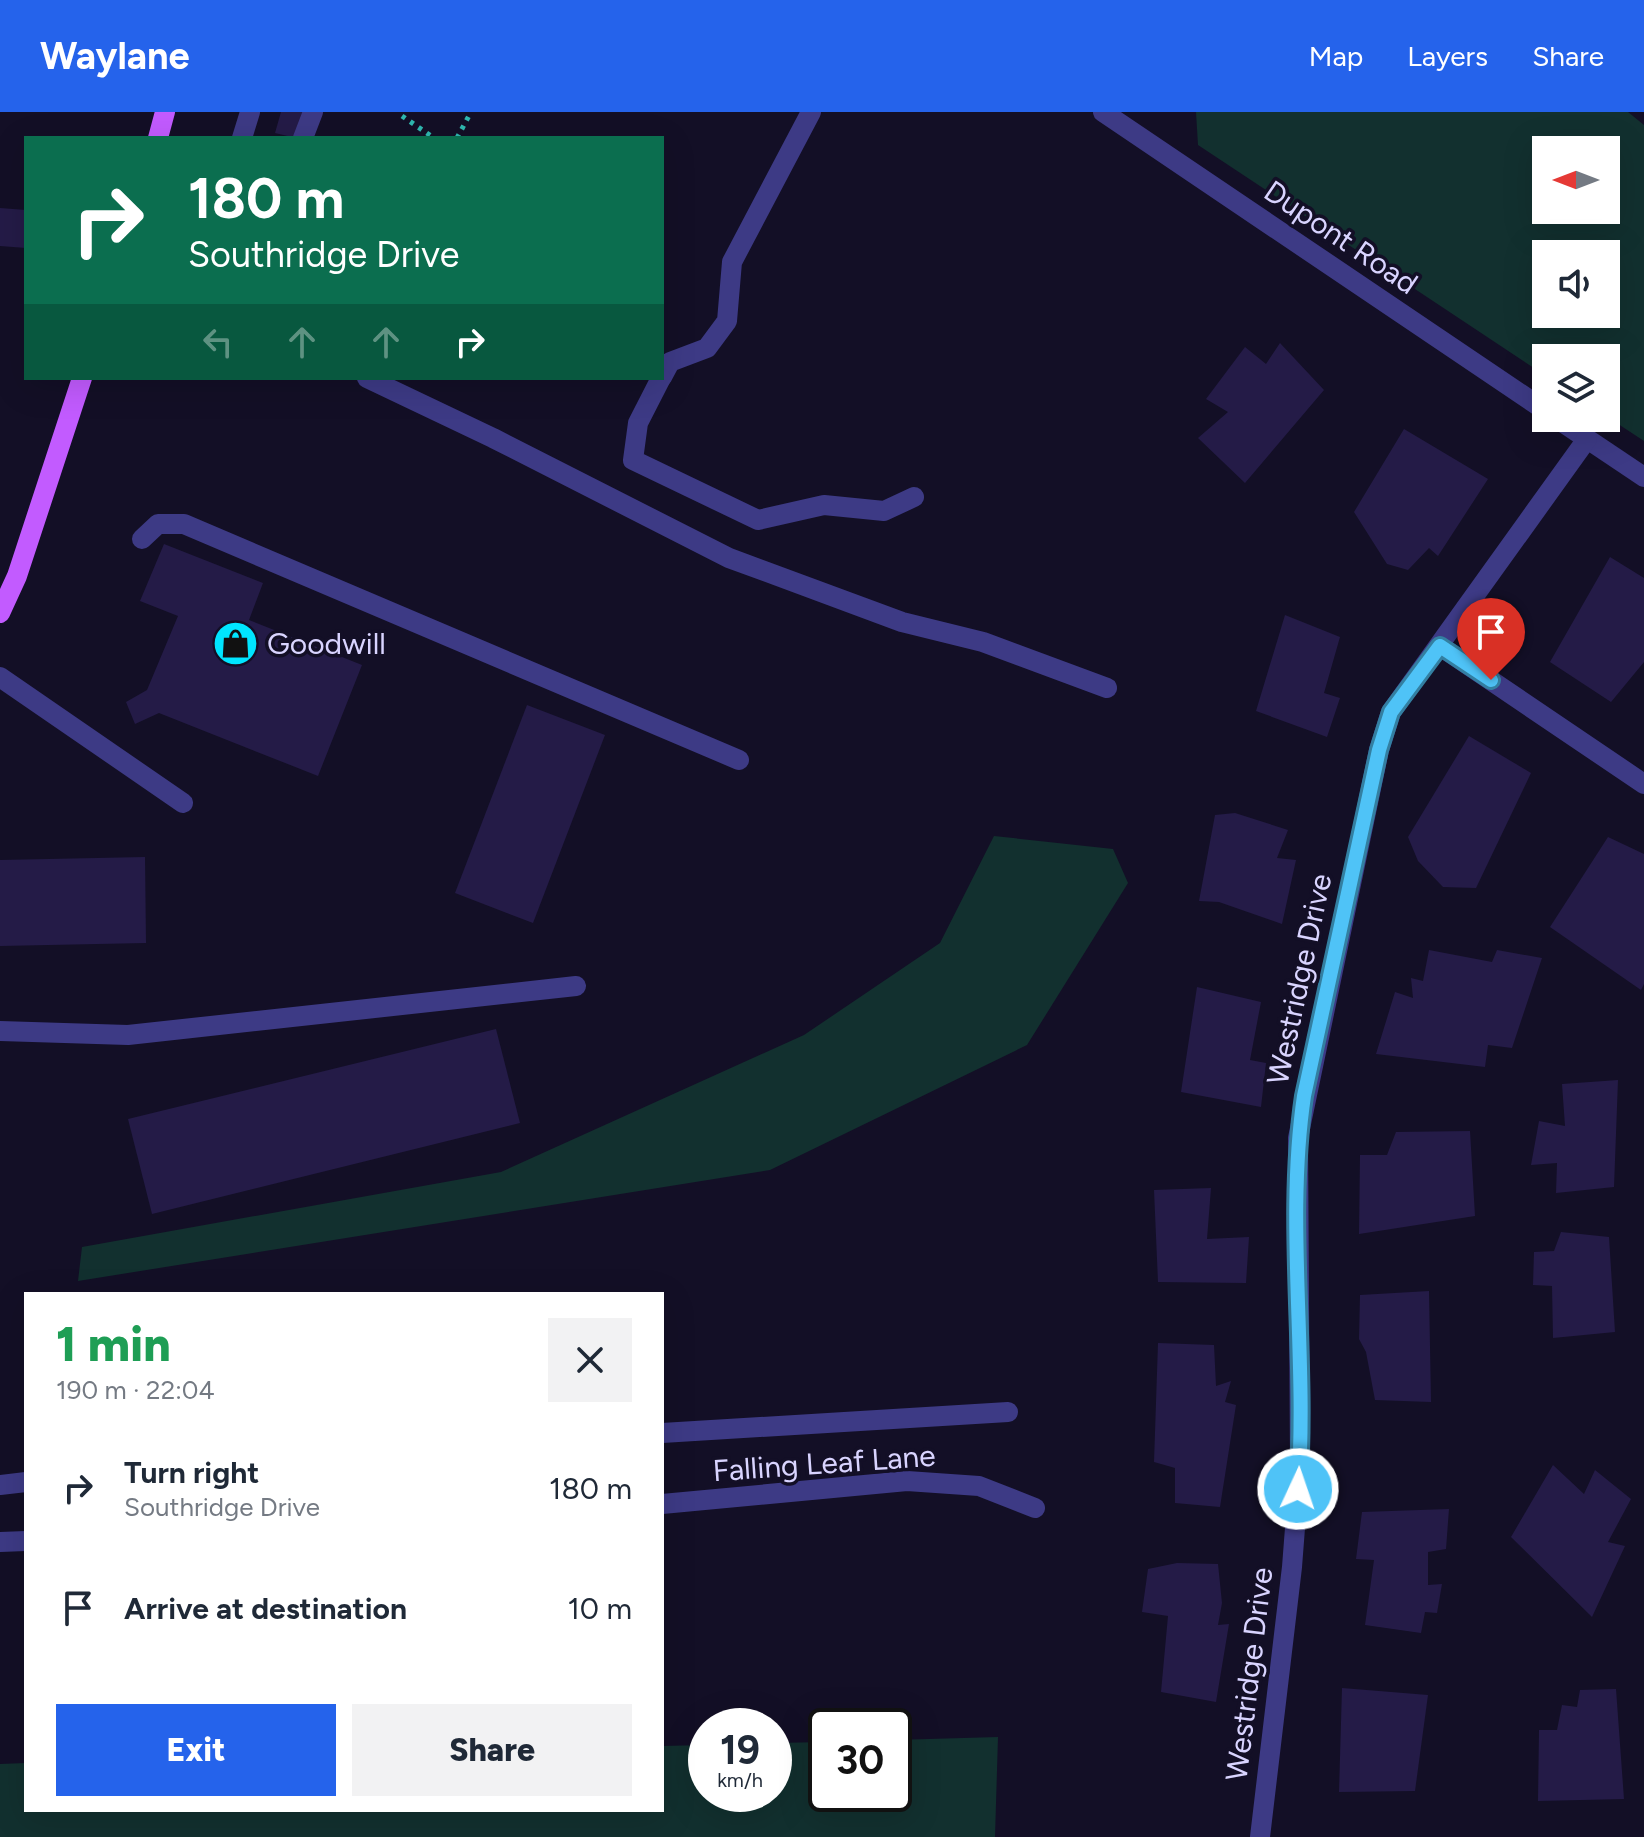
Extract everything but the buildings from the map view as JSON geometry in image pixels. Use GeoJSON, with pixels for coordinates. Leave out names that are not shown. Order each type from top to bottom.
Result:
{"type":"FeatureCollection","features":[{"type":"Feature","properties":{"kind":"main road"},"geometry":{"type":"LineString","coordinates":[[159,136],[165,112]]}},
{"type":"Feature","properties":{"kind":"main road"},"geometry":{"type":"LineString","coordinates":[[0,613],[17,576],[81,380]]}},
{"type":"Feature","properties":{"kind":"street"},"geometry":{"type":"LineString","coordinates":[[243,136],[250,112]]}},
{"type":"Feature","properties":{"kind":"street"},"geometry":{"type":"LineString","coordinates":[[304,136],[313,112]]}},
{"type":"Feature","properties":{"kind":"street"},"geometry":{"type":"LineString","coordinates":[[664,374],[670,362],[707,348],[727,321],[732,262],[811,112]]}},
{"type":"Feature","properties":{"kind":"street","name":"Dupont Road"},"geometry":{"type":"LineString","coordinates":[[1103,112],[1532,402]]}},
{"type":"Feature","properties":{"kind":"street"},"geometry":{"type":"LineString","coordinates":[[371,380],[729,558],[889,617],[983,642],[1107,688]]}},
{"type":"Feature","properties":{"kind":"street"},"geometry":{"type":"LineString","coordinates":[[661,380],[638,423],[633,460],[758,520],[824,505],[884,511],[914,497]]}},
{"type":"Feature","properties":{"kind":"street"},"geometry":{"type":"LineString","coordinates":[[1577,432],[1644,477]]}},
{"type":"Feature","properties":{"kind":"street","name":"Westridge Drive"},"geometry":{"type":"LineString","coordinates":[[1260,1837],[1292,1567],[1300,1463],[1298,1138],[1304,1096],[1379,750],[1391,712],[1587,439]]}},
{"type":"Feature","properties":{"kind":"street"},"geometry":{"type":"LineString","coordinates":[[142,539],[158,524],[184,524],[739,760]]}},
{"type":"Feature","properties":{"kind":"street"},"geometry":{"type":"LineString","coordinates":[[1440,646],[1644,784]]}},
{"type":"Feature","properties":{"kind":"street"},"geometry":{"type":"LineString","coordinates":[[0,677],[183,803]]}},
{"type":"Feature","properties":{"kind":"street"},"geometry":{"type":"LineString","coordinates":[[0,1031],[128,1035],[576,986]]}},
{"type":"Feature","properties":{"kind":"street"},"geometry":{"type":"LineString","coordinates":[[664,1433],[1008,1412]]}},
{"type":"Feature","properties":{"kind":"street","name":"Falling Leaf Lane"},"geometry":{"type":"LineString","coordinates":[[664,1504],[907,1481],[979,1486],[1035,1508]]}},
{"type":"Feature","properties":{"kind":"street"},"geometry":{"type":"LineString","coordinates":[[0,1485],[24,1482]]}},
{"type":"Feature","properties":{"kind":"street"},"geometry":{"type":"LineString","coordinates":[[0,1542],[24,1541]]}},
{"type":"Feature","properties":{"kind":"path"},"geometry":{"type":"LineString","coordinates":[[458,136],[471,112]]}},
{"type":"Feature","properties":{"kind":"path"},"geometry":{"type":"LineString","coordinates":[[402,116],[431,136]]}},
{"type":"Feature","properties":{"kind":"green space"},"geometry":{"type":"Polygon","coordinates":[[[1196,112],[1628,112],[1644,125],[1644,441],[1620,425],[1620,344],[1532,344],[1532,367],[1198,145],[1196,112]]]}},
{"type":"Feature","properties":{"kind":"green space"},"geometry":{"type":"Polygon","coordinates":[[[994,836],[1113,849],[1128,883],[1027,1045],[770,1170],[78,1281],[82,1247],[501,1172],[804,1035],[940,943],[994,836]]]}},
{"type":"Feature","properties":{"kind":"green space"},"geometry":{"type":"Polygon","coordinates":[[[998,1737],[995,1837],[0,1837],[0,1764],[24,1763],[24,1812],[664,1812],[664,1746],[688,1745],[688,1812],[792,1812],[792,1743],[808,1742],[808,1812],[912,1812],[912,1739],[998,1737]]]}},
{"type":"Feature","properties":{"kind":"place","name":"Goodwill"},"geometry":{"type":"Point","coordinates":[236,643]}},
{"type":"Feature","properties":{"kind":"route"},"geometry":{"type":"LineString","coordinates":[[1298,1489],[1301,1374],[1298,1138],[1304,1096],[1379,750],[1391,712],[1440,646],[1491,680]]}}]}
